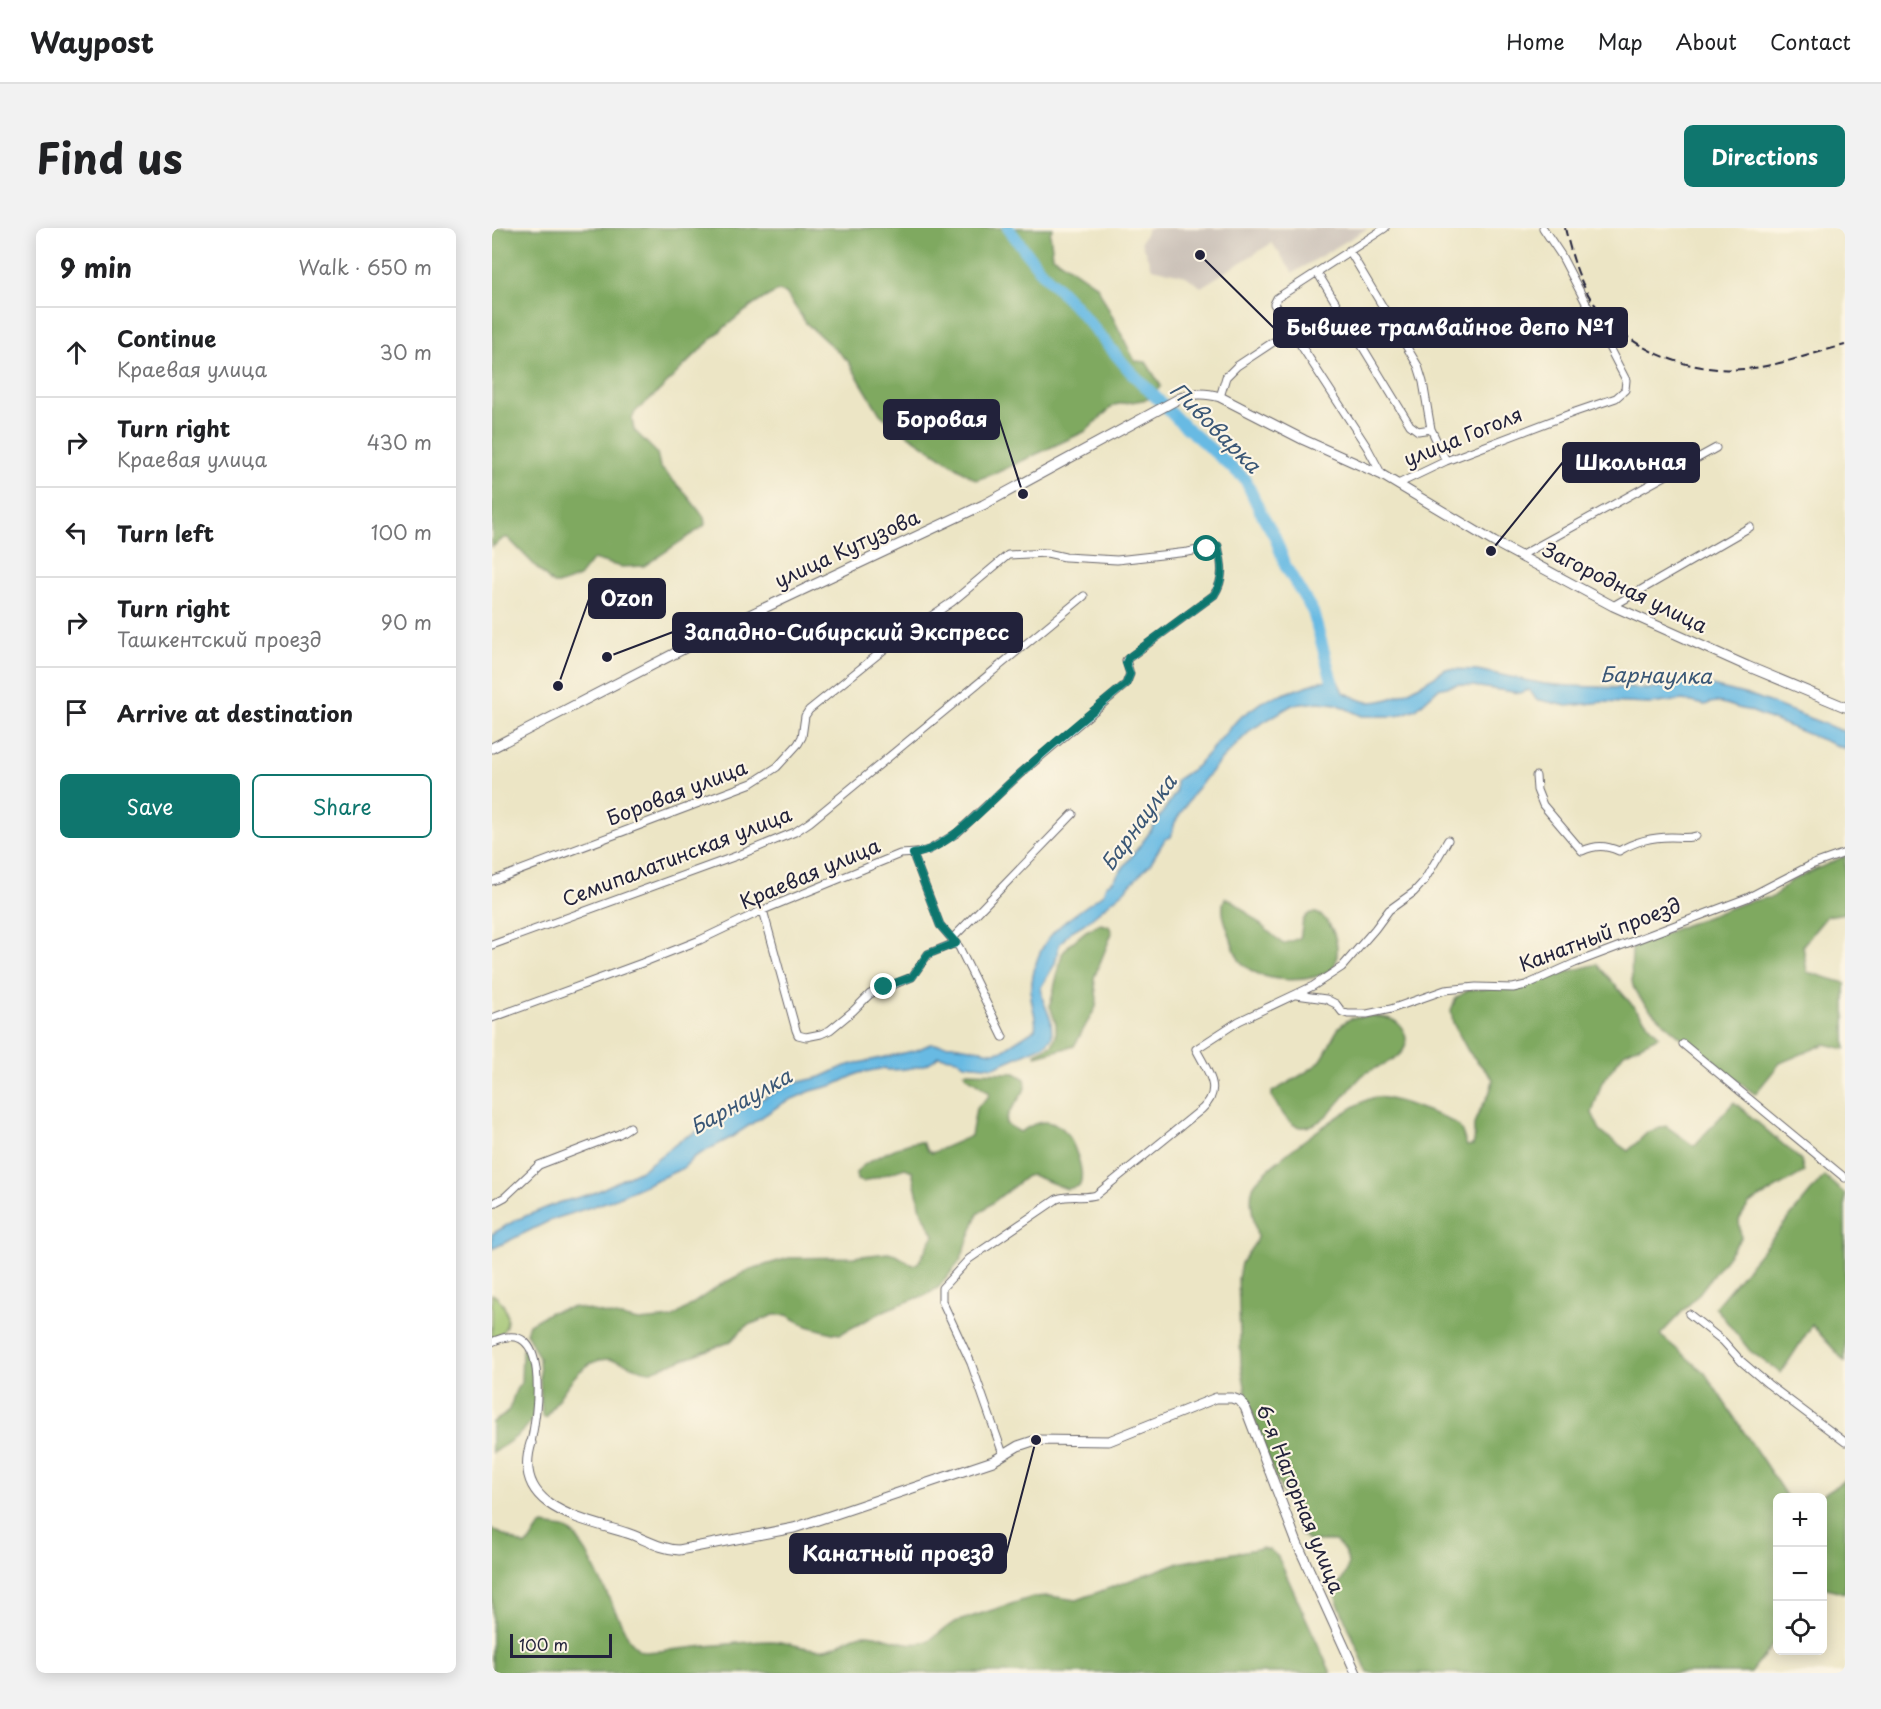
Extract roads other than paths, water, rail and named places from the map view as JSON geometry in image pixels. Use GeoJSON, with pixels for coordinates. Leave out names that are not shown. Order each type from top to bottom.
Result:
{"type":"FeatureCollection","features":[{"type":"Feature","properties":{"kind":"main road","name":"улица Кутузова"},"geometry":{"type":"LineString","coordinates":[[492,748],[743,618],[983,505],[1180,398],[1193,393],[1220,397]]}},
{"type":"Feature","properties":{"kind":"main road","name":"улица Гоголя"},"geometry":{"type":"LineString","coordinates":[[1220,397],[1398,484]]}},
{"type":"Feature","properties":{"kind":"main road","name":"Загородная улица"},"geometry":{"type":"LineString","coordinates":[[1398,484],[1520,556],[1613,606],[1746,666],[1845,707]]}},
{"type":"Feature","properties":{"kind":"main road","name":"6-я Нагорная улица"},"geometry":{"type":"LineString","coordinates":[[1003,1454],[1036,1440],[1109,1441],[1216,1398],[1232,1398],[1240,1401],[1249,1418],[1297,1543],[1356,1673]]}},
{"type":"Feature","properties":{"kind":"main road"},"geometry":{"type":"LineString","coordinates":[[531,1443],[527,1464],[529,1478],[542,1499],[552,1507],[583,1520],[644,1539],[660,1547],[679,1550],[794,1528],[927,1485],[993,1461],[1003,1454]]}},
{"type":"Feature","properties":{"kind":"street"},"geometry":{"type":"LineString","coordinates":[[1382,475],[1367,447],[1274,304],[1277,298],[1385,228]]}},
{"type":"Feature","properties":{"kind":"street","name":"улица Гоголя"},"geometry":{"type":"LineString","coordinates":[[1398,484],[1446,462],[1616,398],[1625,390],[1626,381],[1562,255],[1543,228]]}},
{"type":"Feature","properties":{"kind":"street"},"geometry":{"type":"LineString","coordinates":[[1349,250],[1419,366],[1431,429],[1446,462]]}},
{"type":"Feature","properties":{"kind":"street"},"geometry":{"type":"LineString","coordinates":[[1317,272],[1410,425],[1419,431],[1431,429]]}},
{"type":"Feature","properties":{"kind":"street"},"geometry":{"type":"LineString","coordinates":[[1220,397],[1226,377],[1237,366],[1290,331]]}},
{"type":"Feature","properties":{"kind":"street"},"geometry":{"type":"LineString","coordinates":[[1520,556],[1716,448]]}},
{"type":"Feature","properties":{"kind":"street"},"geometry":{"type":"LineString","coordinates":[[1613,606],[1750,527]]}},
{"type":"Feature","properties":{"kind":"street","name":"Краевая улица"},"geometry":{"type":"LineString","coordinates":[[492,1018],[700,940],[763,910],[900,855],[913,854],[934,847],[957,833],[1020,774],[1126,684],[1130,674],[1126,663],[1128,658],[1214,595],[1223,569],[1218,546]]}},
{"type":"Feature","properties":{"kind":"street","name":"Боровая улица"},"geometry":{"type":"LineString","coordinates":[[492,881],[715,798],[752,783],[765,775],[784,760],[800,740],[805,716],[809,710],[896,640],[952,602],[1008,555],[1047,553],[1065,557],[1117,560],[1188,552],[1218,546]]}},
{"type":"Feature","properties":{"kind":"street","name":"Семипалатинская улица"},"geometry":{"type":"LineString","coordinates":[[492,945],[739,855],[795,832],[1084,596]]}},
{"type":"Feature","properties":{"kind":"street"},"geometry":{"type":"LineString","coordinates":[[1536,776],[1537,790],[1543,805],[1582,851],[1594,846],[1609,846],[1619,851],[1635,842],[1665,837],[1696,836]]}},
{"type":"Feature","properties":{"kind":"street"},"geometry":{"type":"LineString","coordinates":[[763,910],[797,1033],[806,1037],[830,1030],[854,1011],[870,994],[912,977],[928,954],[954,941],[1073,814]]}},
{"type":"Feature","properties":{"kind":"street"},"geometry":{"type":"LineString","coordinates":[[1003,1454],[971,1363],[942,1302],[942,1288],[969,1259],[1057,1199],[1072,1195],[1088,1198],[1096,1195],[1202,1109],[1210,1101],[1214,1091],[1212,1079],[1196,1049],[1239,1021],[1313,986],[1342,967],[1389,910],[1424,882],[1448,840]]}},
{"type":"Feature","properties":{"kind":"street","name":"Канатный проезд"},"geometry":{"type":"LineString","coordinates":[[1293,995],[1326,999],[1336,1004],[1342,1012],[1366,1014],[1391,1009],[1444,990],[1476,987],[1513,988],[1526,985],[1575,963],[1747,898],[1801,870],[1845,853]]}},
{"type":"Feature","properties":{"kind":"street"},"geometry":{"type":"LineString","coordinates":[[913,854],[940,925],[954,941],[1004,1038]]}},
{"type":"Feature","properties":{"kind":"street"},"geometry":{"type":"LineString","coordinates":[[1683,1044],[1845,1178]]}},
{"type":"Feature","properties":{"kind":"street"},"geometry":{"type":"LineString","coordinates":[[492,1204],[505,1197],[539,1165],[619,1134],[630,1127]]}},
{"type":"Feature","properties":{"kind":"street"},"geometry":{"type":"LineString","coordinates":[[1689,1314],[1723,1341],[1754,1373],[1845,1442]]}},
{"type":"Feature","properties":{"kind":"street"},"geometry":{"type":"LineString","coordinates":[[492,1342],[509,1336],[518,1338],[532,1353],[539,1392],[538,1412],[531,1443]]}},
{"type":"Feature","properties":{"kind":"water"},"geometry":{"type":"Polygon","coordinates":[[[1446,669],[1477,670],[1544,684],[1570,686],[1647,689],[1683,684],[1712,686],[1756,697],[1845,732],[1845,749],[1748,710],[1715,702],[1705,705],[1683,700],[1650,704],[1603,702],[1567,706],[1536,699],[1529,690],[1520,693],[1459,684],[1438,689],[1416,709],[1397,716],[1362,716],[1336,704],[1319,702],[1292,705],[1252,729],[1218,763],[1195,791],[1175,822],[1171,837],[1165,839],[1150,864],[1124,891],[1084,924],[1070,932],[1059,945],[1055,964],[1041,987],[1043,1000],[1051,1020],[1052,1037],[1045,1045],[994,1067],[964,1064],[957,1059],[938,1056],[914,1068],[887,1070],[885,1068],[859,1073],[834,1085],[811,1091],[783,1103],[730,1138],[694,1157],[683,1168],[609,1201],[551,1220],[492,1249],[492,1234],[516,1220],[558,1203],[594,1193],[643,1169],[684,1138],[791,1084],[821,1077],[845,1066],[917,1050],[930,1044],[953,1045],[992,1052],[1001,1051],[1035,1029],[1036,1020],[1031,992],[1038,957],[1044,944],[1063,924],[1103,894],[1106,885],[1113,881],[1147,836],[1176,792],[1176,780],[1196,767],[1238,719],[1263,701],[1321,681],[1337,680],[1343,692],[1369,702],[1400,695],[1446,669]]]}},
{"type":"Feature","properties":{"kind":"waterway","name":"Пивоварка"},"geometry":{"type":"LineString","coordinates":[[1008,228],[1039,269],[1075,306],[1129,370],[1179,421],[1245,479],[1275,537],[1286,567],[1313,612],[1335,692]]}},
{"type":"Feature","properties":{"kind":"railway"},"geometry":{"type":"LineString","coordinates":[[1565,228],[1578,272],[1593,302],[1615,327],[1652,352],[1695,366],[1739,369],[1772,365],[1845,345]]}},
{"type":"Feature","properties":{"kind":"place","name":"Бывшее трамвайное депо №1"},"geometry":{"type":"Point","coordinates":[1200,255]}},
{"type":"Feature","properties":{"kind":"place","name":"Боровая"},"geometry":{"type":"Point","coordinates":[1023,494]}},
{"type":"Feature","properties":{"kind":"place","name":"Школьная"},"geometry":{"type":"Point","coordinates":[1491,551]}},
{"type":"Feature","properties":{"kind":"place","name":"Западно-Сибирский Экспресс"},"geometry":{"type":"Point","coordinates":[607,657]}},
{"type":"Feature","properties":{"kind":"place","name":"Ozon"},"geometry":{"type":"Point","coordinates":[558,686]}},
{"type":"Feature","properties":{"kind":"place","name":"Канатный проезд"},"geometry":{"type":"Point","coordinates":[1036,1440]}},
{"type":"Feature","properties":{"kind":"water label","name":"Барнаулка"},"geometry":{"type":"Point","coordinates":[1656,676]}},
{"type":"Feature","properties":{"kind":"water label","name":"Барнаулка"},"geometry":{"type":"Point","coordinates":[1139,823]}},
{"type":"Feature","properties":{"kind":"water label","name":"Барнаулка"},"geometry":{"type":"Point","coordinates":[741,1102]}}]}
